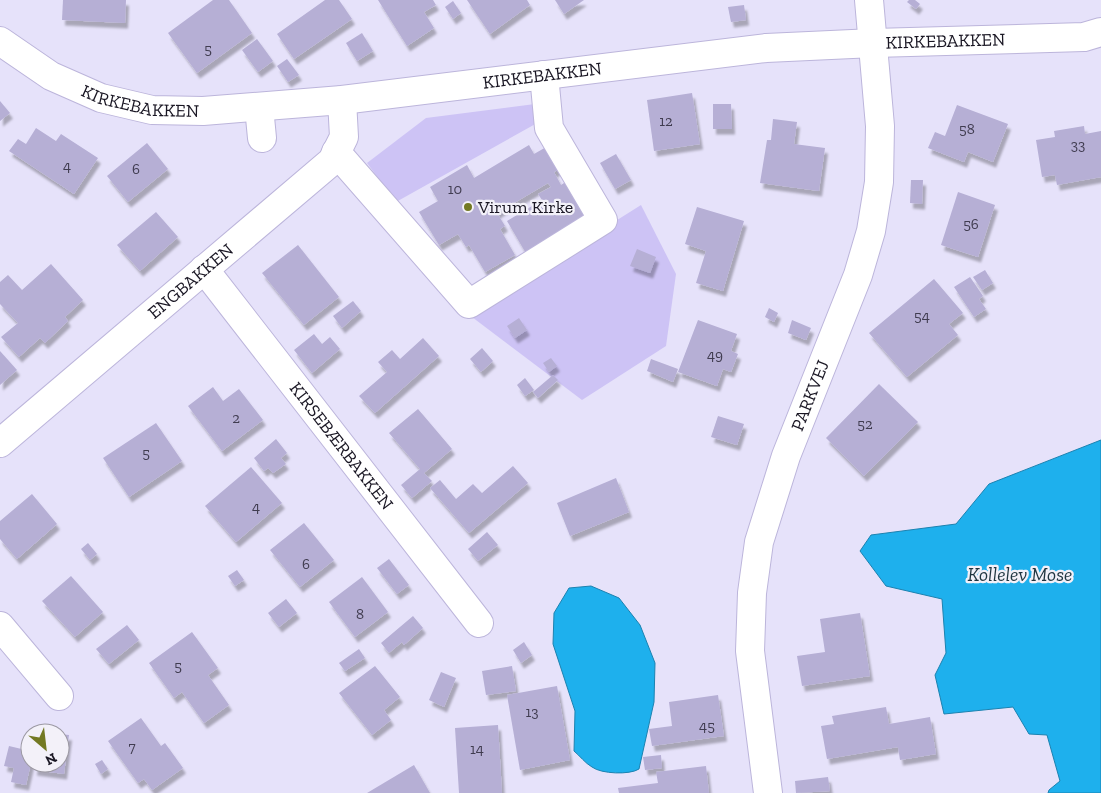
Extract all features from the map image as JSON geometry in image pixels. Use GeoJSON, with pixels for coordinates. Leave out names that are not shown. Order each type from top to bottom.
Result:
{"type":"FeatureCollection","features":[{"type":"Feature","properties":{"kind":"street","name":"PARKVEJ"},"geometry":{"type":"LineString","coordinates":[[768,793],[750,651],[752,593],[759,542],[786,456],[858,276],[871,231],[879,182],[880,126],[869,0]]}},
{"type":"Feature","properties":{"kind":"street","name":"KIRKEBAKKEN"},"geometry":{"type":"LineString","coordinates":[[0,41],[51,76],[101,98],[152,110],[216,110],[342,100],[766,48],[1084,37],[1101,32]]}},
{"type":"Feature","properties":{"kind":"street"},"geometry":{"type":"LineString","coordinates":[[336,152],[469,304],[603,220],[550,128],[544,75]]}},
{"type":"Feature","properties":{"kind":"street","name":"ENGBAKKEN"},"geometry":{"type":"LineString","coordinates":[[0,443],[332,161],[344,136],[342,100]]}},
{"type":"Feature","properties":{"kind":"street"},"geometry":{"type":"LineString","coordinates":[[258,107],[262,138]]}},
{"type":"Feature","properties":{"kind":"street","name":"KIRSEBÆRBAKKEN"},"geometry":{"type":"LineString","coordinates":[[204,269],[479,623]]}},
{"type":"Feature","properties":{"kind":"street"},"geometry":{"type":"LineString","coordinates":[[0,626],[59,696]]}},
{"type":"Feature","properties":{"kind":"shaded area"},"geometry":{"type":"Polygon","coordinates":[[[535,104],[539,122],[396,202],[367,163],[426,118],[535,104]]]}},
{"type":"Feature","properties":{"kind":"shaded area"},"geometry":{"type":"Polygon","coordinates":[[[641,205],[676,274],[666,346],[582,400],[468,314],[641,205]]]}},
{"type":"Feature","properties":{"kind":"water","name":"Kollelev Mose"},"geometry":{"type":"Polygon","coordinates":[[[1101,440],[1101,793],[1048,793],[1060,781],[1047,735],[1029,734],[1013,707],[944,714],[935,675],[946,653],[942,599],[886,586],[860,551],[871,535],[956,524],[989,484],[1101,440]]]}},
{"type":"Feature","properties":{"kind":"water"},"geometry":{"type":"Polygon","coordinates":[[[591,586],[619,598],[640,625],[655,663],[654,702],[639,769],[635,771],[623,773],[602,771],[587,764],[574,751],[575,711],[553,644],[554,613],[569,588],[591,586]]]}},
{"type":"Feature","properties":{"kind":"building"},"geometry":{"type":"Polygon","coordinates":[[[63,0],[126,0],[125,23],[62,20],[63,0]]]}},
{"type":"Feature","properties":{"kind":"building"},"geometry":{"type":"Polygon","coordinates":[[[213,0],[229,0],[252,33],[197,73],[168,33],[213,0]]]}},
{"type":"Feature","properties":{"kind":"building"},"geometry":{"type":"Polygon","coordinates":[[[325,0],[339,0],[352,19],[294,59],[277,34],[325,0]]]}},
{"type":"Feature","properties":{"kind":"building"},"geometry":{"type":"Polygon","coordinates":[[[378,0],[433,0],[436,5],[424,12],[434,28],[407,46],[378,0]]]}},
{"type":"Feature","properties":{"kind":"building"},"geometry":{"type":"Polygon","coordinates":[[[467,0],[527,0],[530,5],[490,34],[467,0]]]}},
{"type":"Feature","properties":{"kind":"building"},"geometry":{"type":"Polygon","coordinates":[[[555,0],[584,0],[564,14],[555,0]]]}},
{"type":"Feature","properties":{"kind":"building"},"geometry":{"type":"Polygon","coordinates":[[[915,0],[920,4],[916,9],[907,2],[915,0]]]}},
{"type":"Feature","properties":{"kind":"building"},"geometry":{"type":"Polygon","coordinates":[[[453,1],[461,13],[453,19],[445,7],[453,1]]]}},
{"type":"Feature","properties":{"kind":"building"},"geometry":{"type":"Polygon","coordinates":[[[744,5],[746,20],[731,22],[728,7],[744,5]]]}},
{"type":"Feature","properties":{"kind":"building"},"geometry":{"type":"Polygon","coordinates":[[[362,33],[373,51],[357,61],[346,43],[362,33]]]}},
{"type":"Feature","properties":{"kind":"building"},"geometry":{"type":"Polygon","coordinates":[[[257,39],[273,61],[258,72],[242,50],[257,39]]]}},
{"type":"Feature","properties":{"kind":"building"},"geometry":{"type":"Polygon","coordinates":[[[287,59],[299,75],[288,82],[277,66],[287,59]]]}},
{"type":"Feature","properties":{"kind":"building"},"geometry":{"type":"Polygon","coordinates":[[[692,93],[700,144],[654,151],[647,100],[692,93]]]}},
{"type":"Feature","properties":{"kind":"building"},"geometry":{"type":"Polygon","coordinates":[[[0,101],[10,113],[0,121],[0,101]]]}},
{"type":"Feature","properties":{"kind":"building"},"geometry":{"type":"Polygon","coordinates":[[[713,104],[731,104],[732,129],[713,129],[713,104]]]}},
{"type":"Feature","properties":{"kind":"building"},"geometry":{"type":"Polygon","coordinates":[[[957,105],[1008,124],[993,162],[968,152],[964,162],[928,148],[935,132],[945,136],[957,105]]]}},
{"type":"Feature","properties":{"kind":"building"},"geometry":{"type":"Polygon","coordinates":[[[773,119],[797,122],[794,144],[825,148],[819,191],[760,183],[767,140],[771,140],[773,119]]]}},
{"type":"Feature","properties":{"kind":"building"},"geometry":{"type":"Polygon","coordinates":[[[1084,126],[1085,134],[1101,131],[1101,177],[1057,185],[1055,175],[1042,177],[1036,140],[1055,137],[1054,131],[1084,126]]]}},
{"type":"Feature","properties":{"kind":"building"},"geometry":{"type":"Polygon","coordinates":[[[36,128],[56,141],[61,134],[98,158],[74,194],[9,151],[18,139],[26,144],[36,128]]]}},
{"type":"Feature","properties":{"kind":"building"},"geometry":{"type":"Polygon","coordinates":[[[147,143],[168,169],[128,202],[107,176],[147,143]]]}},
{"type":"Feature","properties":{"kind":"building","name":"Virum Kirke"},"geometry":{"type":"Polygon","coordinates":[[[529,145],[534,154],[548,146],[561,168],[554,172],[561,185],[567,181],[589,219],[527,255],[507,221],[542,200],[538,194],[551,187],[548,183],[497,213],[505,226],[500,229],[515,255],[485,272],[469,245],[466,247],[458,234],[439,245],[419,212],[438,201],[430,187],[467,165],[474,178],[529,145]]]}},
{"type":"Feature","properties":{"kind":"building"},"geometry":{"type":"Polygon","coordinates":[[[616,154],[631,180],[615,189],[600,163],[616,154]]]}},
{"type":"Feature","properties":{"kind":"building"},"geometry":{"type":"Polygon","coordinates":[[[911,180],[923,180],[922,204],[910,203],[911,180]]]}},
{"type":"Feature","properties":{"kind":"building"},"geometry":{"type":"Polygon","coordinates":[[[958,192],[995,205],[978,257],[941,245],[958,192]]]}},
{"type":"Feature","properties":{"kind":"building"},"geometry":{"type":"Polygon","coordinates":[[[697,207],[744,221],[723,291],[696,283],[706,251],[685,244],[697,207]]]}},
{"type":"Feature","properties":{"kind":"building"},"geometry":{"type":"Polygon","coordinates":[[[156,212],[178,237],[140,271],[117,245],[156,212]]]}},
{"type":"Feature","properties":{"kind":"building"},"geometry":{"type":"Polygon","coordinates":[[[298,245],[339,297],[304,325],[262,273],[298,245]]]}},
{"type":"Feature","properties":{"kind":"building"},"geometry":{"type":"Polygon","coordinates":[[[637,249],[656,257],[650,273],[630,266],[637,249]]]}},
{"type":"Feature","properties":{"kind":"building"},"geometry":{"type":"Polygon","coordinates":[[[51,264],[83,300],[65,317],[68,321],[45,343],[40,338],[19,357],[1,337],[18,323],[0,304],[0,282],[8,275],[22,290],[51,264]]]}},
{"type":"Feature","properties":{"kind":"building"},"geometry":{"type":"Polygon","coordinates":[[[985,270],[993,283],[982,290],[973,277],[985,270]]]}},
{"type":"Feature","properties":{"kind":"building"},"geometry":{"type":"Polygon","coordinates":[[[970,277],[983,296],[979,299],[986,309],[974,317],[954,287],[970,277]]]}},
{"type":"Feature","properties":{"kind":"building"},"geometry":{"type":"Polygon","coordinates":[[[934,279],[963,313],[949,324],[958,335],[907,377],[869,333],[934,279]]]}},
{"type":"Feature","properties":{"kind":"building"},"geometry":{"type":"Polygon","coordinates":[[[353,301],[361,311],[342,328],[333,316],[353,301]]]}},
{"type":"Feature","properties":{"kind":"building"},"geometry":{"type":"Polygon","coordinates":[[[769,308],[778,313],[774,322],[765,317],[769,308]]]}},
{"type":"Feature","properties":{"kind":"building"},"geometry":{"type":"Polygon","coordinates":[[[519,318],[527,330],[515,338],[507,326],[519,318]]]}},
{"type":"Feature","properties":{"kind":"building"},"geometry":{"type":"Polygon","coordinates":[[[698,320],[737,334],[731,351],[738,354],[731,372],[723,369],[717,386],[678,372],[698,320]]]}},
{"type":"Feature","properties":{"kind":"building"},"geometry":{"type":"Polygon","coordinates":[[[792,320],[811,328],[806,340],[788,333],[792,320]]]}},
{"type":"Feature","properties":{"kind":"building"},"geometry":{"type":"Polygon","coordinates":[[[314,334],[322,344],[330,337],[340,349],[312,373],[294,350],[314,334]]]}},
{"type":"Feature","properties":{"kind":"building"},"geometry":{"type":"Polygon","coordinates":[[[423,338],[439,356],[375,413],[359,396],[387,372],[378,362],[392,350],[400,359],[423,338]]]}},
{"type":"Feature","properties":{"kind":"building"},"geometry":{"type":"Polygon","coordinates":[[[482,348],[493,361],[481,372],[470,359],[482,348]]]}},
{"type":"Feature","properties":{"kind":"building"},"geometry":{"type":"Polygon","coordinates":[[[0,351],[17,370],[0,385],[0,351]]]}},
{"type":"Feature","properties":{"kind":"building"},"geometry":{"type":"Polygon","coordinates":[[[551,358],[557,366],[549,372],[543,363],[551,358]]]}},
{"type":"Feature","properties":{"kind":"building"},"geometry":{"type":"Polygon","coordinates":[[[651,359],[678,369],[673,382],[647,371],[651,359]]]}},
{"type":"Feature","properties":{"kind":"building"},"geometry":{"type":"Polygon","coordinates":[[[553,375],[558,380],[538,398],[533,392],[553,375]]]}},
{"type":"Feature","properties":{"kind":"building"},"geometry":{"type":"Polygon","coordinates":[[[525,378],[534,390],[525,396],[517,385],[525,378]]]}},
{"type":"Feature","properties":{"kind":"building"},"geometry":{"type":"Polygon","coordinates":[[[879,384],[918,422],[864,476],[826,438],[879,384]]]}},
{"type":"Feature","properties":{"kind":"building"},"geometry":{"type":"Polygon","coordinates":[[[213,387],[223,401],[239,389],[263,420],[222,451],[188,406],[213,387]]]}},
{"type":"Feature","properties":{"kind":"building"},"geometry":{"type":"Polygon","coordinates":[[[418,409],[452,449],[424,473],[432,481],[412,498],[401,485],[420,469],[389,433],[418,409]]]}},
{"type":"Feature","properties":{"kind":"building"},"geometry":{"type":"Polygon","coordinates":[[[718,416],[744,424],[737,445],[711,437],[718,416]]]}},
{"type":"Feature","properties":{"kind":"building"},"geometry":{"type":"Polygon","coordinates":[[[156,423],[182,461],[129,497],[103,458],[156,423]]]}},
{"type":"Feature","properties":{"kind":"building"},"geometry":{"type":"Polygon","coordinates":[[[276,439],[287,453],[281,458],[286,464],[273,473],[268,468],[264,471],[254,458],[276,439]]]}},
{"type":"Feature","properties":{"kind":"building"},"geometry":{"type":"Polygon","coordinates":[[[513,466],[528,483],[469,533],[430,488],[440,480],[456,499],[473,484],[482,493],[513,466]]]}},
{"type":"Feature","properties":{"kind":"building"},"geometry":{"type":"Polygon","coordinates":[[[251,467],[282,503],[236,542],[205,506],[251,467]]]}},
{"type":"Feature","properties":{"kind":"building"},"geometry":{"type":"Polygon","coordinates":[[[616,478],[629,512],[570,536],[557,503],[616,478]]]}},
{"type":"Feature","properties":{"kind":"building"},"geometry":{"type":"Polygon","coordinates":[[[32,494],[57,524],[17,559],[0,539],[0,521],[32,494]]]}},
{"type":"Feature","properties":{"kind":"building"},"geometry":{"type":"Polygon","coordinates":[[[304,523],[334,560],[300,587],[270,550],[304,523]]]}},
{"type":"Feature","properties":{"kind":"building"},"geometry":{"type":"Polygon","coordinates":[[[487,532],[498,545],[478,561],[468,549],[487,532]]]}},
{"type":"Feature","properties":{"kind":"building"},"geometry":{"type":"Polygon","coordinates":[[[88,543],[97,554],[90,560],[81,549],[88,543]]]}},
{"type":"Feature","properties":{"kind":"building"},"geometry":{"type":"Polygon","coordinates":[[[389,559],[409,585],[397,594],[377,568],[389,559]]]}},
{"type":"Feature","properties":{"kind":"building"},"geometry":{"type":"Polygon","coordinates":[[[237,570],[244,580],[235,586],[228,576],[237,570]]]}},
{"type":"Feature","properties":{"kind":"building"},"geometry":{"type":"Polygon","coordinates":[[[71,576],[103,612],[75,637],[42,601],[71,576]]]}},
{"type":"Feature","properties":{"kind":"building"},"geometry":{"type":"Polygon","coordinates":[[[362,577],[388,612],[355,637],[329,602],[362,577]]]}},
{"type":"Feature","properties":{"kind":"building"},"geometry":{"type":"Polygon","coordinates":[[[286,599],[297,613],[279,627],[268,613],[286,599]]]}},
{"type":"Feature","properties":{"kind":"building"},"geometry":{"type":"Polygon","coordinates":[[[860,613],[870,676],[802,686],[797,656],[825,652],[820,619],[860,613]]]}},
{"type":"Feature","properties":{"kind":"building"},"geometry":{"type":"Polygon","coordinates":[[[413,616],[423,628],[404,645],[402,642],[389,653],[381,643],[413,616]]]}},
{"type":"Feature","properties":{"kind":"building"},"geometry":{"type":"Polygon","coordinates":[[[127,625],[139,640],[109,664],[96,649],[127,625]]]}},
{"type":"Feature","properties":{"kind":"building"},"geometry":{"type":"Polygon","coordinates":[[[192,632],[218,668],[208,675],[229,705],[204,723],[182,692],[174,698],[149,663],[192,632]]]}},
{"type":"Feature","properties":{"kind":"building"},"geometry":{"type":"Polygon","coordinates":[[[524,642],[532,655],[521,663],[513,650],[524,642]]]}},
{"type":"Feature","properties":{"kind":"building"},"geometry":{"type":"Polygon","coordinates":[[[359,649],[365,658],[345,671],[339,663],[359,649]]]}},
{"type":"Feature","properties":{"kind":"building"},"geometry":{"type":"Polygon","coordinates":[[[375,666],[400,697],[384,710],[391,720],[372,735],[339,693],[375,666]]]}},
{"type":"Feature","properties":{"kind":"building"},"geometry":{"type":"Polygon","coordinates":[[[512,666],[516,691],[486,695],[482,671],[512,666]]]}},
{"type":"Feature","properties":{"kind":"building"},"geometry":{"type":"Polygon","coordinates":[[[441,672],[456,678],[444,707],[429,700],[441,672]]]}},
{"type":"Feature","properties":{"kind":"building"},"geometry":{"type":"Polygon","coordinates":[[[557,686],[570,760],[520,770],[507,695],[557,686]]]}},
{"type":"Feature","properties":{"kind":"building"},"geometry":{"type":"Polygon","coordinates":[[[718,695],[724,736],[652,746],[649,729],[672,726],[669,702],[718,695]]]}},
{"type":"Feature","properties":{"kind":"building"},"geometry":{"type":"Polygon","coordinates":[[[886,707],[889,724],[930,717],[936,754],[900,760],[898,747],[827,759],[821,726],[834,724],[832,716],[886,707]]]}},
{"type":"Feature","properties":{"kind":"building"},"geometry":{"type":"Polygon","coordinates":[[[141,718],[161,746],[165,743],[183,768],[152,790],[144,779],[138,783],[108,741],[141,718]]]}},
{"type":"Feature","properties":{"kind":"building"},"geometry":{"type":"Polygon","coordinates":[[[498,725],[502,793],[459,793],[455,728],[498,725]]]}},
{"type":"Feature","properties":{"kind":"building"},"geometry":{"type":"Polygon","coordinates":[[[9,746],[20,749],[20,773],[29,773],[26,785],[11,782],[14,768],[4,766],[9,746]]]}},
{"type":"Feature","properties":{"kind":"building"},"geometry":{"type":"Polygon","coordinates":[[[661,755],[662,768],[645,770],[643,757],[661,755]]]}},
{"type":"Feature","properties":{"kind":"building"},"geometry":{"type":"Polygon","coordinates":[[[102,760],[108,769],[101,774],[95,764],[102,760]]]}},
{"type":"Feature","properties":{"kind":"building"},"geometry":{"type":"Polygon","coordinates":[[[414,765],[430,793],[367,793],[414,765]]]}},
{"type":"Feature","properties":{"kind":"building"},"geometry":{"type":"Polygon","coordinates":[[[706,766],[709,793],[619,793],[618,788],[658,783],[656,772],[706,766]]]}},
{"type":"Feature","properties":{"kind":"building"},"geometry":{"type":"Polygon","coordinates":[[[828,777],[830,791],[796,793],[795,781],[828,777]]]}},
{"type":"Feature","properties":{"kind":"place","name":"Virum Kirke"},"geometry":{"type":"Point","coordinates":[468,207]}}]}
